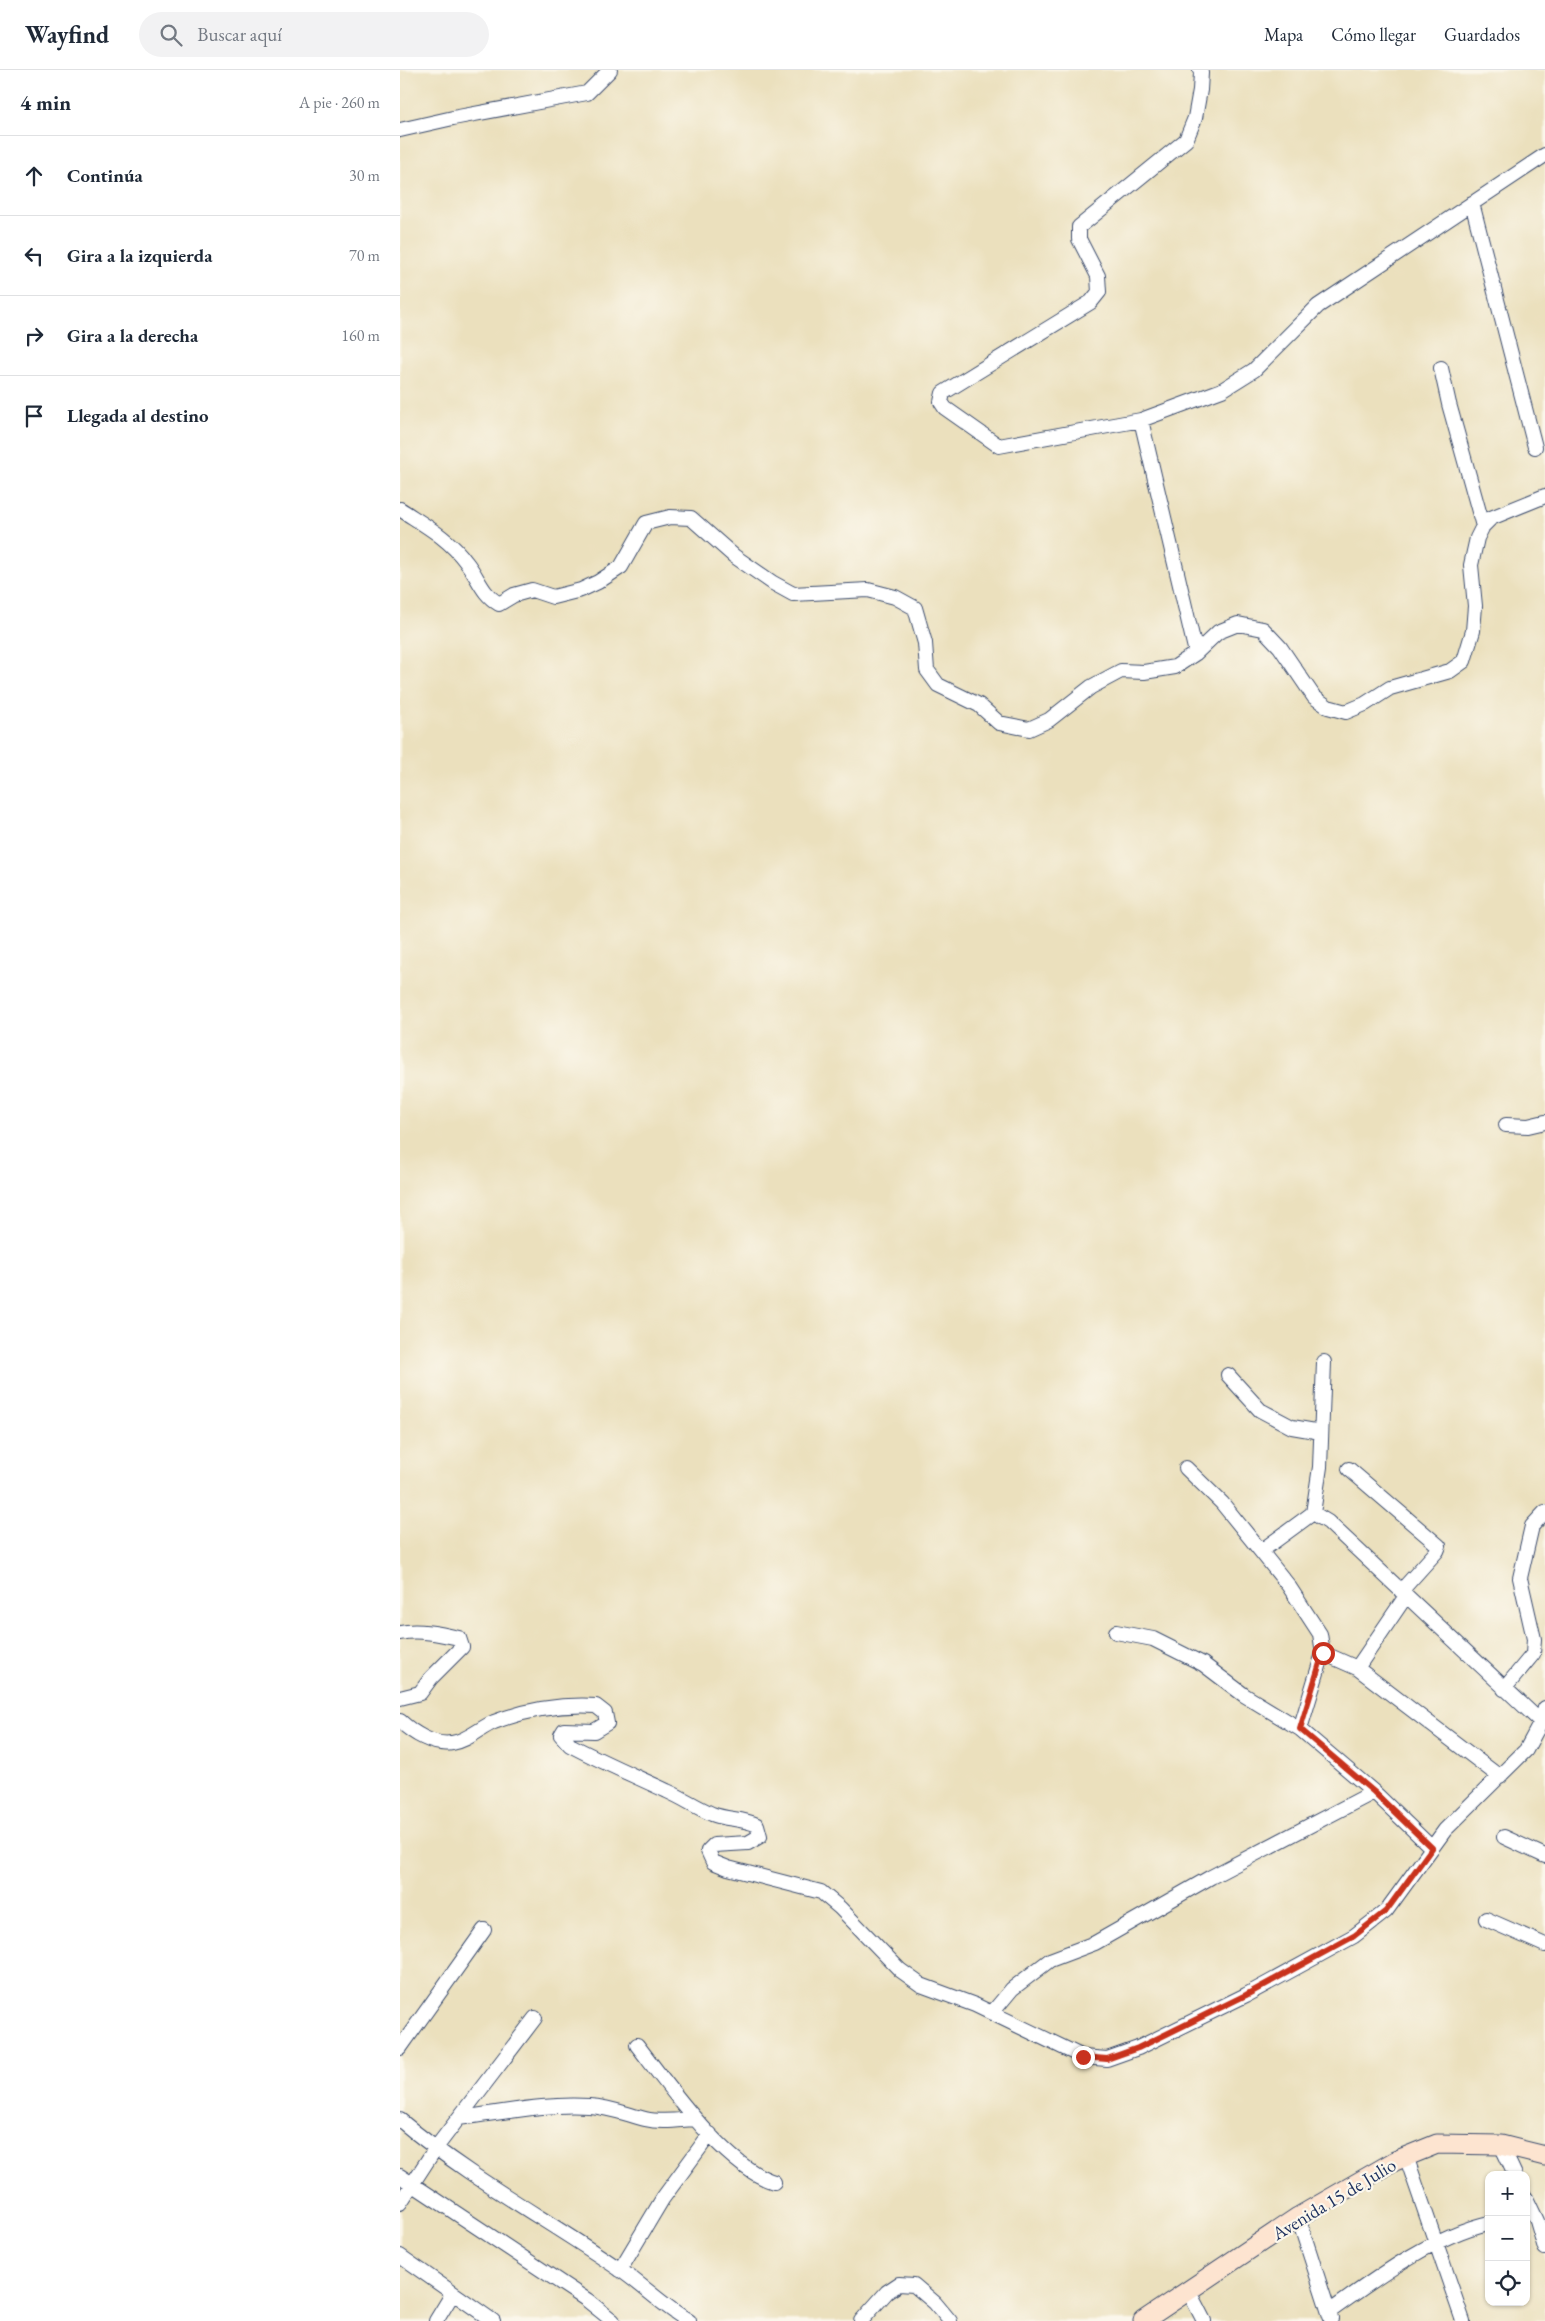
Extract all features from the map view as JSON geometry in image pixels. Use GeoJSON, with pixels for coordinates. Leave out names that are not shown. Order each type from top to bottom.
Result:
{"type":"FeatureCollection","features":[{"type":"Feature","properties":{"kind":"street"},"geometry":{"type":"LineString","coordinates":[[400,130],[587,93],[610,70]]}},
{"type":"Feature","properties":{"kind":"street"},"geometry":{"type":"LineString","coordinates":[[1200,70],[1202,73],[1196,118],[1186,140],[1079,228],[1079,239],[1098,276],[1100,292],[1091,302],[943,393],[941,402],[945,408],[999,446],[1141,420],[1222,390],[1254,370],[1318,306],[1545,155]]}},
{"type":"Feature","properties":{"kind":"street"},"geometry":{"type":"LineString","coordinates":[[1472,204],[1535,447]]}},
{"type":"Feature","properties":{"kind":"street"},"geometry":{"type":"LineString","coordinates":[[1440,368],[1483,526]]}},
{"type":"Feature","properties":{"kind":"street"},"geometry":{"type":"LineString","coordinates":[[1141,420],[1196,653]]}},
{"type":"Feature","properties":{"kind":"street"},"geometry":{"type":"LineString","coordinates":[[400,509],[444,537],[467,562],[487,597],[499,604],[514,595],[532,590],[554,597],[581,590],[621,567],[646,524],[670,517],[691,518],[734,556],[773,583],[793,594],[868,590],[895,597],[915,608],[925,643],[927,670],[938,685],[979,705],[999,723],[1030,729],[1049,720],[1091,687],[1122,671],[1144,672],[1175,667],[1196,653],[1218,632],[1238,624],[1263,629],[1280,647],[1314,697],[1328,707],[1346,712],[1365,704],[1390,688],[1450,671],[1464,661],[1473,631],[1475,606],[1471,565],[1477,538],[1483,526],[1491,518],[1545,496]]}},
{"type":"Feature","properties":{"kind":"street"},"geometry":{"type":"LineString","coordinates":[[1506,1125],[1528,1126],[1545,1122]]}},
{"type":"Feature","properties":{"kind":"street"},"geometry":{"type":"LineString","coordinates":[[1261,1551],[1313,1513],[1320,1467],[1324,1362]]}},
{"type":"Feature","properties":{"kind":"street"},"geometry":{"type":"LineString","coordinates":[[1228,1375],[1260,1410],[1292,1427],[1321,1432]]}},
{"type":"Feature","properties":{"kind":"street"},"geometry":{"type":"LineString","coordinates":[[1186,1468],[1222,1503],[1261,1551],[1288,1585],[1320,1634],[1323,1653],[1300,1729]]}},
{"type":"Feature","properties":{"kind":"street"},"geometry":{"type":"LineString","coordinates":[[1349,1469],[1438,1546],[1437,1551],[1403,1594],[1357,1668]]}},
{"type":"Feature","properties":{"kind":"street"},"geometry":{"type":"LineString","coordinates":[[1504,1690],[1533,1654],[1534,1639],[1520,1578],[1532,1526],[1545,1512]]}},
{"type":"Feature","properties":{"kind":"street"},"geometry":{"type":"LineString","coordinates":[[1313,1513],[1328,1522],[1504,1690],[1543,1722]]}},
{"type":"Feature","properties":{"kind":"street"},"geometry":{"type":"LineString","coordinates":[[400,1633],[413,1631],[459,1638],[462,1647],[431,1678],[420,1694],[400,1698]]}},
{"type":"Feature","properties":{"kind":"street"},"geometry":{"type":"LineString","coordinates":[[1116,1632],[1153,1638],[1203,1664],[1244,1694],[1300,1729],[1374,1792],[1432,1848]]}},
{"type":"Feature","properties":{"kind":"street"},"geometry":{"type":"LineString","coordinates":[[1323,1653],[1357,1668],[1500,1777]]}},
{"type":"Feature","properties":{"kind":"street"},"geometry":{"type":"LineString","coordinates":[[400,1721],[411,1731],[435,1742],[452,1743],[493,1722],[546,1708],[596,1706],[604,1713],[607,1723],[594,1732],[564,1730],[561,1735],[570,1744],[694,1806],[717,1816],[744,1819],[756,1825],[760,1836],[748,1843],[714,1845],[708,1851],[713,1862],[820,1892],[840,1908],[900,1970],[920,1985],[992,2013],[1083,2057],[1107,2059],[1138,2048],[1246,1995],[1354,1936],[1386,1911],[1445,1830],[1526,1750],[1543,1722],[1545,1708]]}},
{"type":"Feature","properties":{"kind":"street"},"geometry":{"type":"LineString","coordinates":[[992,2013],[1012,1989],[1050,1960],[1096,1943],[1211,1877],[1374,1792]]}},
{"type":"Feature","properties":{"kind":"street"},"geometry":{"type":"LineString","coordinates":[[1504,1837],[1545,1856]]}},
{"type":"Feature","properties":{"kind":"street"},"geometry":{"type":"LineString","coordinates":[[1486,1919],[1545,1945]]}},
{"type":"Feature","properties":{"kind":"street"},"geometry":{"type":"LineString","coordinates":[[400,2048],[484,1930]]}},
{"type":"Feature","properties":{"kind":"street"},"geometry":{"type":"LineString","coordinates":[[400,2203],[435,2149],[535,2018]]}},
{"type":"Feature","properties":{"kind":"street"},"geometry":{"type":"LineString","coordinates":[[637,2045],[710,2134],[746,2167],[763,2179],[774,2182]]}},
{"type":"Feature","properties":{"kind":"street"},"geometry":{"type":"LineString","coordinates":[[459,2118],[546,2107],[589,2106],[624,2111],[646,2119],[668,2121],[695,2118]]}},
{"type":"Feature","properties":{"kind":"street"},"geometry":{"type":"LineString","coordinates":[[400,2120],[435,2149],[516,2204],[620,2270],[689,2321]]}},
{"type":"Feature","properties":{"kind":"street"},"geometry":{"type":"LineString","coordinates":[[620,2270],[663,2198],[710,2134]]}},
{"type":"Feature","properties":{"kind":"street","name":"Avenida 15 de Julio"},"geometry":{"type":"LineString","coordinates":[[1143,2321],[1298,2217],[1406,2156],[1437,2144],[1502,2146],[1545,2156]]}},
{"type":"Feature","properties":{"kind":"street"},"geometry":{"type":"LineString","coordinates":[[1502,2146],[1513,2171]]}},
{"type":"Feature","properties":{"kind":"street"},"geometry":{"type":"LineString","coordinates":[[1406,2156],[1463,2321]]}},
{"type":"Feature","properties":{"kind":"street"},"geometry":{"type":"LineString","coordinates":[[400,2176],[588,2300],[614,2321]]}},
{"type":"Feature","properties":{"kind":"street"},"geometry":{"type":"LineString","coordinates":[[1530,2208],[1545,2248]]}},
{"type":"Feature","properties":{"kind":"street"},"geometry":{"type":"LineString","coordinates":[[1298,2217],[1330,2316],[1371,2282],[1453,2234],[1485,2224]]}},
{"type":"Feature","properties":{"kind":"street"},"geometry":{"type":"LineString","coordinates":[[400,2256],[492,2321]]}},
{"type":"Feature","properties":{"kind":"street"},"geometry":{"type":"LineString","coordinates":[[860,2321],[887,2292],[899,2284],[914,2285],[935,2303],[950,2321]]}},
{"type":"Feature","properties":{"kind":"street"},"geometry":{"type":"LineString","coordinates":[[1188,2290],[1204,2321]]}},
{"type":"Feature","properties":{"kind":"street"},"geometry":{"type":"LineString","coordinates":[[436,2321],[452,2293]]}},
{"type":"Feature","properties":{"kind":"route"},"geometry":{"type":"LineString","coordinates":[[1083,2057],[1107,2059],[1138,2048],[1246,1995],[1354,1936],[1386,1911],[1432,1848],[1374,1792],[1300,1729],[1323,1653]]}}]}
